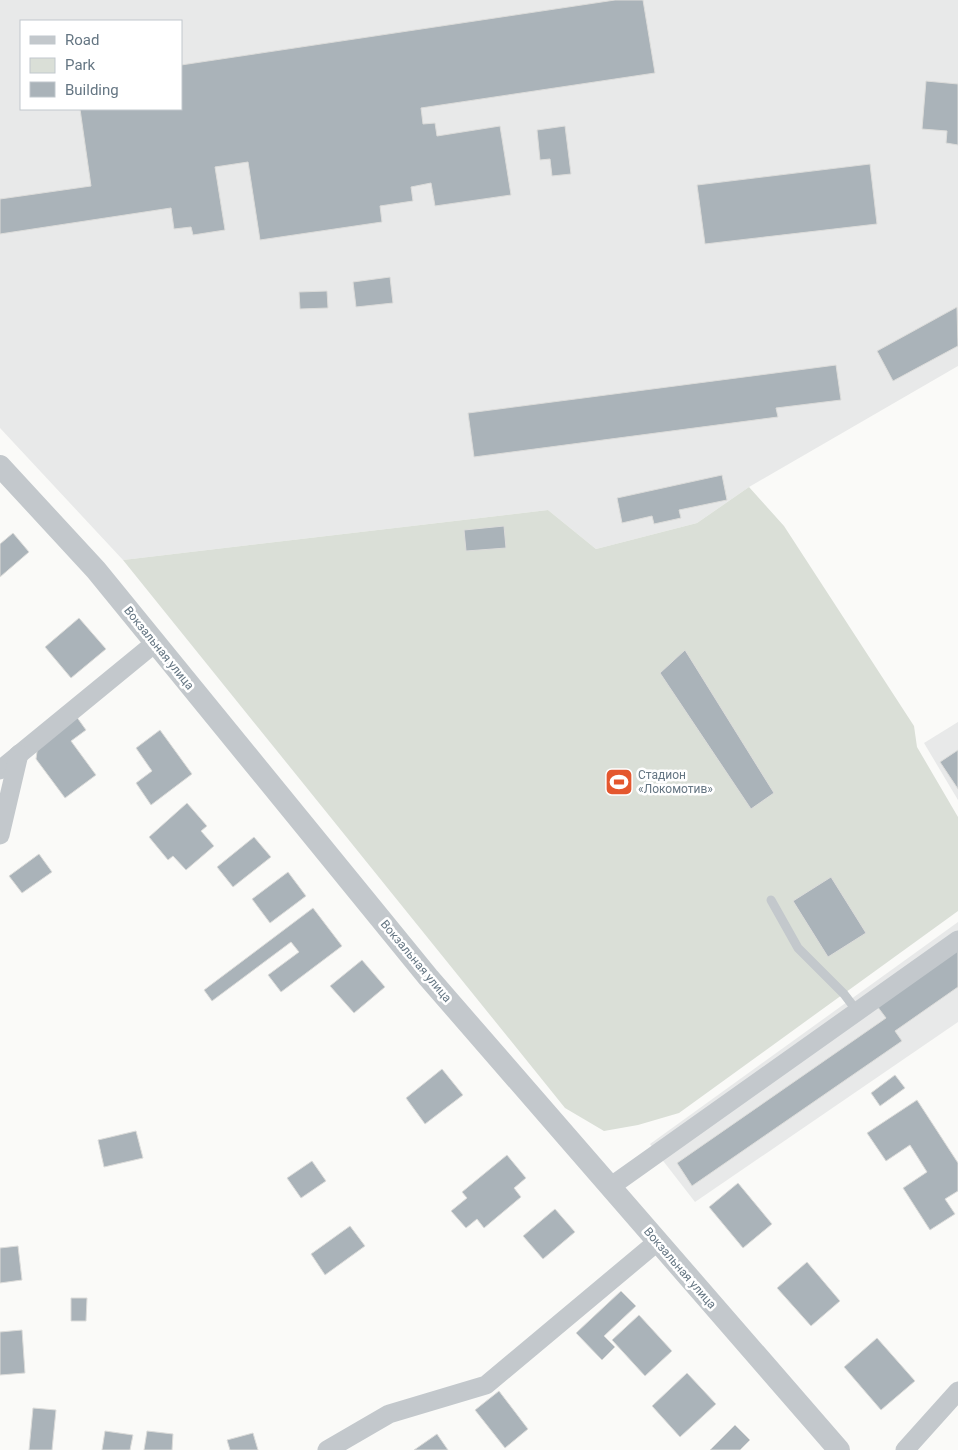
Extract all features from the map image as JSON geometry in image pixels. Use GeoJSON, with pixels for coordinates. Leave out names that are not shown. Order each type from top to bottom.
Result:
{"type":"FeatureCollection","features":[{"type":"Feature","properties":{"kind":"street","name":"Вокзальная улица"},"geometry":{"type":"LineString","coordinates":[[0,466],[96,570],[428,977],[839,1450]]}},
{"type":"Feature","properties":{"kind":"street"},"geometry":{"type":"LineString","coordinates":[[0,770],[155,642]]}},
{"type":"Feature","properties":{"kind":"street"},"geometry":{"type":"LineString","coordinates":[[0,835],[19,754]]}},
{"type":"Feature","properties":{"kind":"street"},"geometry":{"type":"LineString","coordinates":[[610,1187],[958,940]]}},
{"type":"Feature","properties":{"kind":"street"},"geometry":{"type":"LineString","coordinates":[[327,1450],[389,1414],[486,1385],[657,1242]]}},
{"type":"Feature","properties":{"kind":"street"},"geometry":{"type":"LineString","coordinates":[[906,1450],[958,1391]]}},
{"type":"Feature","properties":{"kind":"lane"},"geometry":{"type":"LineString","coordinates":[[771,900],[798,948],[844,994],[857,1011]]}},
{"type":"Feature","properties":{"kind":"shaded area"},"geometry":{"type":"Polygon","coordinates":[[[0,0],[958,0],[958,366],[749,487],[697,523],[596,549],[548,510],[123,560],[0,428],[0,0]]]}},
{"type":"Feature","properties":{"kind":"shaded area"},"geometry":{"type":"Polygon","coordinates":[[[958,722],[958,800],[924,743],[958,722]]]}},
{"type":"Feature","properties":{"kind":"shaded area"},"geometry":{"type":"Polygon","coordinates":[[[958,922],[958,1022],[695,1202],[650,1144],[958,922]]]}},
{"type":"Feature","properties":{"kind":"green space","name":"Стадион «Локомотив»"},"geometry":{"type":"Polygon","coordinates":[[[749,487],[784,526],[914,726],[917,747],[958,817],[958,911],[679,1113],[638,1125],[604,1131],[565,1108],[123,560],[548,510],[596,549],[697,523],[749,487]]]}},
{"type":"Feature","properties":{"kind":"building"},"geometry":{"type":"Polygon","coordinates":[[[615,0],[643,0],[655,73],[421,108],[423,124],[435,123],[437,136],[500,126],[511,195],[435,206],[431,183],[411,187],[413,201],[380,206],[382,222],[260,240],[248,162],[215,167],[225,230],[193,235],[191,227],[174,229],[171,208],[0,234],[0,199],[91,186],[80,110],[182,110],[182,65],[615,0]]]}},
{"type":"Feature","properties":{"kind":"building"},"geometry":{"type":"Polygon","coordinates":[[[926,81],[958,84],[958,145],[946,143],[947,131],[922,129],[926,81]]]}},
{"type":"Feature","properties":{"kind":"building"},"geometry":{"type":"Polygon","coordinates":[[[565,126],[571,174],[552,176],[550,159],[540,160],[537,130],[565,126]]]}},
{"type":"Feature","properties":{"kind":"building"},"geometry":{"type":"Polygon","coordinates":[[[870,164],[877,224],[705,244],[697,185],[870,164]]]}},
{"type":"Feature","properties":{"kind":"building"},"geometry":{"type":"Polygon","coordinates":[[[390,277],[393,303],[356,307],[353,282],[390,277]]]}},
{"type":"Feature","properties":{"kind":"building"},"geometry":{"type":"Polygon","coordinates":[[[327,291],[328,308],[300,309],[299,292],[327,291]]]}},
{"type":"Feature","properties":{"kind":"building"},"geometry":{"type":"Polygon","coordinates":[[[957,307],[958,346],[893,381],[877,351],[957,307]]]}},
{"type":"Feature","properties":{"kind":"building"},"geometry":{"type":"Polygon","coordinates":[[[836,365],[841,400],[776,408],[778,417],[474,457],[468,413],[836,365]]]}},
{"type":"Feature","properties":{"kind":"building"},"geometry":{"type":"Polygon","coordinates":[[[722,475],[727,500],[679,510],[681,518],[654,524],[652,516],[622,523],[617,498],[722,475]]]}},
{"type":"Feature","properties":{"kind":"building"},"geometry":{"type":"Polygon","coordinates":[[[504,526],[506,548],[466,551],[464,530],[504,526]]]}},
{"type":"Feature","properties":{"kind":"building"},"geometry":{"type":"Polygon","coordinates":[[[13,533],[29,552],[0,577],[0,544],[13,533]]]}},
{"type":"Feature","properties":{"kind":"building"},"geometry":{"type":"Polygon","coordinates":[[[79,618],[106,649],[71,678],[45,647],[79,618]]]}},
{"type":"Feature","properties":{"kind":"building"},"geometry":{"type":"Polygon","coordinates":[[[685,650],[774,793],[751,809],[660,673],[685,650]]]}},
{"type":"Feature","properties":{"kind":"building"},"geometry":{"type":"Polygon","coordinates":[[[76,716],[86,730],[71,741],[96,775],[65,798],[36,759],[38,744],[76,716]]]}},
{"type":"Feature","properties":{"kind":"building"},"geometry":{"type":"Polygon","coordinates":[[[160,730],[192,774],[151,805],[136,783],[152,771],[136,748],[160,730]]]}},
{"type":"Feature","properties":{"kind":"building"},"geometry":{"type":"Polygon","coordinates":[[[958,750],[958,789],[940,762],[958,750]]]}},
{"type":"Feature","properties":{"kind":"building"},"geometry":{"type":"Polygon","coordinates":[[[187,803],[207,826],[201,831],[214,846],[186,870],[173,856],[168,860],[149,837],[187,803]]]}},
{"type":"Feature","properties":{"kind":"building"},"geometry":{"type":"Polygon","coordinates":[[[254,837],[271,857],[233,887],[217,867],[254,837]]]}},
{"type":"Feature","properties":{"kind":"building"},"geometry":{"type":"Polygon","coordinates":[[[39,854],[52,872],[22,893],[9,876],[39,854]]]}},
{"type":"Feature","properties":{"kind":"building"},"geometry":{"type":"Polygon","coordinates":[[[288,872],[306,896],[270,923],[252,899],[288,872]]]}},
{"type":"Feature","properties":{"kind":"building"},"geometry":{"type":"Polygon","coordinates":[[[831,877],[866,933],[828,957],[793,901],[831,877]]]}},
{"type":"Feature","properties":{"kind":"building"},"geometry":{"type":"Polygon","coordinates":[[[313,908],[342,946],[281,992],[268,975],[299,952],[291,942],[212,1001],[204,990],[313,908]]]}},
{"type":"Feature","properties":{"kind":"building"},"geometry":{"type":"Polygon","coordinates":[[[958,950],[958,987],[895,1031],[902,1041],[692,1186],[677,1163],[886,1018],[877,1006],[958,950]]]}},
{"type":"Feature","properties":{"kind":"building"},"geometry":{"type":"Polygon","coordinates":[[[362,960],[385,987],[354,1013],[330,986],[362,960]]]}},
{"type":"Feature","properties":{"kind":"building"},"geometry":{"type":"Polygon","coordinates":[[[442,1069],[463,1095],[425,1124],[406,1098],[442,1069]]]}},
{"type":"Feature","properties":{"kind":"building"},"geometry":{"type":"Polygon","coordinates":[[[895,1075],[905,1088],[880,1106],[871,1093],[895,1075]]]}},
{"type":"Feature","properties":{"kind":"building"},"geometry":{"type":"Polygon","coordinates":[[[917,1100],[958,1163],[958,1191],[945,1199],[955,1214],[930,1230],[903,1188],[927,1172],[910,1145],[886,1161],[867,1133],[917,1100]]]}},
{"type":"Feature","properties":{"kind":"building"},"geometry":{"type":"Polygon","coordinates":[[[136,1131],[143,1158],[104,1167],[98,1140],[136,1131]]]}},
{"type":"Feature","properties":{"kind":"building"},"geometry":{"type":"Polygon","coordinates":[[[507,1155],[526,1178],[514,1188],[521,1197],[484,1228],[477,1219],[466,1228],[451,1211],[467,1198],[462,1192],[507,1155]]]}},
{"type":"Feature","properties":{"kind":"building"},"geometry":{"type":"Polygon","coordinates":[[[312,1161],[326,1181],[301,1198],[287,1178],[312,1161]]]}},
{"type":"Feature","properties":{"kind":"building"},"geometry":{"type":"Polygon","coordinates":[[[738,1183],[772,1224],[743,1248],[709,1207],[738,1183]]]}},
{"type":"Feature","properties":{"kind":"building"},"geometry":{"type":"Polygon","coordinates":[[[555,1209],[575,1232],[543,1259],[523,1236],[555,1209]]]}},
{"type":"Feature","properties":{"kind":"building"},"geometry":{"type":"Polygon","coordinates":[[[350,1226],[365,1246],[325,1275],[311,1254],[350,1226]]]}},
{"type":"Feature","properties":{"kind":"building"},"geometry":{"type":"Polygon","coordinates":[[[18,1246],[22,1280],[0,1283],[0,1248],[18,1246]]]}},
{"type":"Feature","properties":{"kind":"building"},"geometry":{"type":"Polygon","coordinates":[[[807,1262],[840,1301],[811,1326],[777,1288],[807,1262]]]}},
{"type":"Feature","properties":{"kind":"building"},"geometry":{"type":"Polygon","coordinates":[[[621,1291],[636,1306],[604,1336],[615,1347],[602,1360],[576,1333],[621,1291]]]}},
{"type":"Feature","properties":{"kind":"building"},"geometry":{"type":"Polygon","coordinates":[[[71,1298],[87,1298],[86,1321],[71,1321],[71,1298]]]}},
{"type":"Feature","properties":{"kind":"building"},"geometry":{"type":"Polygon","coordinates":[[[639,1315],[672,1351],[645,1376],[612,1340],[639,1315]]]}},
{"type":"Feature","properties":{"kind":"building"},"geometry":{"type":"Polygon","coordinates":[[[22,1330],[25,1373],[0,1375],[0,1332],[22,1330]]]}},
{"type":"Feature","properties":{"kind":"building"},"geometry":{"type":"Polygon","coordinates":[[[877,1338],[915,1381],[881,1410],[844,1367],[877,1338]]]}},
{"type":"Feature","properties":{"kind":"building"},"geometry":{"type":"Polygon","coordinates":[[[687,1373],[716,1404],[680,1437],[652,1406],[687,1373]]]}},
{"type":"Feature","properties":{"kind":"building"},"geometry":{"type":"Polygon","coordinates":[[[499,1391],[528,1429],[505,1448],[475,1410],[499,1391]]]}},
{"type":"Feature","properties":{"kind":"building"},"geometry":{"type":"Polygon","coordinates":[[[33,1408],[56,1410],[52,1450],[29,1450],[33,1408]]]}},
{"type":"Feature","properties":{"kind":"building"},"geometry":{"type":"Polygon","coordinates":[[[735,1425],[750,1440],[740,1450],[710,1450],[735,1425]]]}},
{"type":"Feature","properties":{"kind":"building"},"geometry":{"type":"Polygon","coordinates":[[[105,1431],[133,1435],[130,1450],[102,1450],[105,1431]]]}},
{"type":"Feature","properties":{"kind":"building"},"geometry":{"type":"Polygon","coordinates":[[[147,1431],[173,1434],[172,1450],[144,1450],[147,1431]]]}},
{"type":"Feature","properties":{"kind":"building"},"geometry":{"type":"Polygon","coordinates":[[[253,1433],[258,1450],[230,1450],[227,1440],[253,1433]]]}},
{"type":"Feature","properties":{"kind":"building"},"geometry":{"type":"Polygon","coordinates":[[[437,1434],[448,1450],[414,1450],[437,1434]]]}},
{"type":"Feature","properties":{"kind":"place","name":"Стадион «Локомотив»"},"geometry":{"type":"Point","coordinates":[619,782]}}]}
